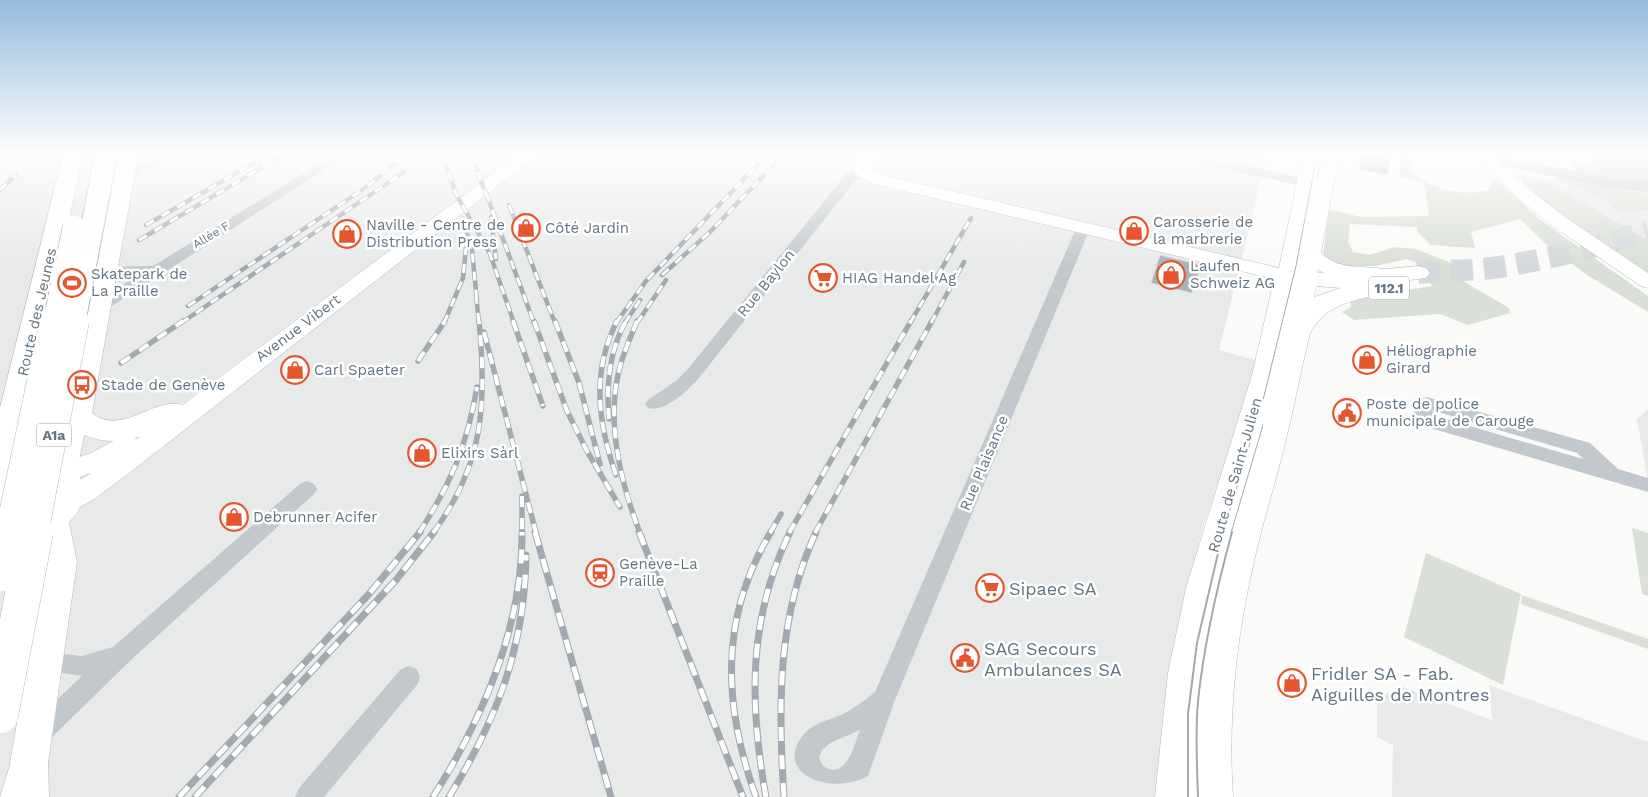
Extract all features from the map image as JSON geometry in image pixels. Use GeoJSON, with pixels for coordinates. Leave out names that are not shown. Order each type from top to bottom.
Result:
{"type":"FeatureCollection","features":[{"type":"Feature","properties":{"kind":"main road","name":"Route des Jeunes"},"geometry":{"type":"LineString","coordinates":[[0,468],[64,192]]}},
{"type":"Feature","properties":{"kind":"main road","name":"A1a"},"geometry":{"type":"LineString","coordinates":[[0,573],[82,192]]}},
{"type":"Feature","properties":{"kind":"main road","name":"A1a"},"geometry":{"type":"LineString","coordinates":[[0,715],[99,192]]}},
{"type":"Feature","properties":{"kind":"main road"},"geometry":{"type":"LineString","coordinates":[[58,214],[65,230],[88,227],[107,218],[119,192]]}},
{"type":"Feature","properties":{"kind":"main road"},"geometry":{"type":"LineString","coordinates":[[28,774],[61,562],[61,497],[70,433],[77,416],[120,192]]}},
{"type":"Feature","properties":{"kind":"main road","name":"Avenue Vibert"},"geometry":{"type":"LineString","coordinates":[[61,497],[115,453],[173,412],[466,192]]}},
{"type":"Feature","properties":{"kind":"main road","name":"Avenue Vibert"},"geometry":{"type":"LineString","coordinates":[[61,497],[111,473],[479,192]]}},
{"type":"Feature","properties":{"kind":"main road"},"geometry":{"type":"LineString","coordinates":[[935,192],[1084,226],[1303,282],[1332,292],[1346,287]]}},
{"type":"Feature","properties":{"kind":"main road","name":"Route de Saint-Julien"},"geometry":{"type":"LineString","coordinates":[[1213,797],[1211,762],[1214,699],[1221,646],[1234,576],[1271,441],[1297,333],[1298,310],[1303,282],[1307,192]]}},
{"type":"Feature","properties":{"kind":"main road","name":"Route de Saint-Julien"},"geometry":{"type":"LineString","coordinates":[[1175,797],[1186,673],[1203,588],[1265,375],[1280,306],[1303,282],[1312,255],[1323,192]]}},
{"type":"Feature","properties":{"kind":"main road"},"geometry":{"type":"LineString","coordinates":[[1523,192],[1558,221],[1648,282]]}},
{"type":"Feature","properties":{"kind":"main road"},"geometry":{"type":"LineString","coordinates":[[47,270],[65,260],[93,255],[106,266]]}},
{"type":"Feature","properties":{"kind":"main road"},"geometry":{"type":"LineString","coordinates":[[1312,255],[1323,266],[1338,272],[1414,277]]}},
{"type":"Feature","properties":{"kind":"main road","name":"112.1"},"geometry":{"type":"LineString","coordinates":[[1346,287],[1414,277]]}},
{"type":"Feature","properties":{"kind":"main road"},"geometry":{"type":"LineString","coordinates":[[1297,333],[1306,315],[1316,306],[1346,287]]}},
{"type":"Feature","properties":{"kind":"main road"},"geometry":{"type":"LineString","coordinates":[[77,416],[85,425],[93,429],[118,431],[148,423],[173,412]]}},
{"type":"Feature","properties":{"kind":"main road"},"geometry":{"type":"LineString","coordinates":[[0,493],[30,478],[61,497]]}},
{"type":"Feature","properties":{"kind":"main road"},"geometry":{"type":"LineString","coordinates":[[0,536],[28,531],[61,497]]}},
{"type":"Feature","properties":{"kind":"street","name":"Allée F"},"geometry":{"type":"LineString","coordinates":[[156,268],[280,192]]}},
{"type":"Feature","properties":{"kind":"street","name":"Rue Baylon"},"geometry":{"type":"LineString","coordinates":[[654,404],[682,385],[693,374],[838,192]]}},
{"type":"Feature","properties":{"kind":"street","name":"Rue Plaisance"},"geometry":{"type":"LineString","coordinates":[[883,700],[1084,226]]}},
{"type":"Feature","properties":{"kind":"street"},"geometry":{"type":"LineString","coordinates":[[106,266],[134,272],[156,268]]}},
{"type":"Feature","properties":{"kind":"street"},"geometry":{"type":"LineString","coordinates":[[98,307],[156,268]]}},
{"type":"Feature","properties":{"kind":"street"},"geometry":{"type":"LineString","coordinates":[[1611,474],[1583,448],[1435,404],[1427,403],[1422,405],[1422,414],[1433,422],[1648,486]]}},
{"type":"Feature","properties":{"kind":"street"},"geometry":{"type":"LineString","coordinates":[[28,774],[125,651],[308,489]]}},
{"type":"Feature","properties":{"kind":"street"},"geometry":{"type":"LineString","coordinates":[[46,662],[82,666],[112,658],[125,651]]}},
{"type":"Feature","properties":{"kind":"street"},"geometry":{"type":"LineString","coordinates":[[308,797],[409,678]]}},
{"type":"Feature","properties":{"kind":"shaded area"},"geometry":{"type":"Polygon","coordinates":[[[0,192],[1258,192],[1219,350],[1259,361],[1202,531],[1182,613],[1156,797],[0,797],[0,192]]]}},
{"type":"Feature","properties":{"kind":"shaded area"},"geometry":{"type":"Polygon","coordinates":[[[1425,192],[1510,192],[1542,221],[1648,296],[1648,312],[1587,275],[1546,244],[1520,219],[1471,232],[1475,248],[1431,245],[1417,231],[1417,227],[1350,224],[1348,241],[1353,252],[1370,255],[1394,247],[1416,249],[1449,262],[1461,280],[1509,308],[1510,313],[1468,325],[1440,314],[1354,320],[1342,312],[1351,307],[1350,300],[1432,286],[1415,262],[1407,259],[1375,266],[1341,266],[1323,256],[1329,209],[1361,217],[1429,216],[1425,192]]]}},
{"type":"Feature","properties":{"kind":"shaded area"},"geometry":{"type":"Polygon","coordinates":[[[1533,192],[1648,192],[1648,274],[1552,208],[1533,192]]]}},
{"type":"Feature","properties":{"kind":"shaded area"},"geometry":{"type":"Polygon","coordinates":[[[1534,192],[1565,192],[1648,240],[1648,273],[1597,241],[1534,192]]]}},
{"type":"Feature","properties":{"kind":"shaded area"},"geometry":{"type":"Polygon","coordinates":[[[1587,192],[1638,192],[1648,194],[1648,210],[1619,211],[1605,199],[1587,192]]]}},
{"type":"Feature","properties":{"kind":"shaded area"},"geometry":{"type":"Polygon","coordinates":[[[1648,409],[1648,481],[1637,419],[1648,409]]]}},
{"type":"Feature","properties":{"kind":"shaded area"},"geometry":{"type":"Polygon","coordinates":[[[1632,528],[1648,533],[1648,596],[1642,594],[1632,528]]]}},
{"type":"Feature","properties":{"kind":"shaded area"},"geometry":{"type":"Polygon","coordinates":[[[1426,553],[1521,594],[1503,685],[1404,637],[1426,553]]]}},
{"type":"Feature","properties":{"kind":"shaded area"},"geometry":{"type":"Polygon","coordinates":[[[1522,595],[1648,639],[1648,649],[1521,604],[1522,595]]]}},
{"type":"Feature","properties":{"kind":"shaded area"},"geometry":{"type":"Polygon","coordinates":[[[1489,685],[1648,742],[1648,797],[1392,797],[1393,745],[1377,737],[1377,690],[1399,698],[1400,686],[1492,720],[1489,685]]]}},
{"type":"Feature","properties":{"kind":"building","name":"Laufen Schweiz AG"},"geometry":{"type":"Polygon","coordinates":[[[1160,255],[1201,265],[1192,293],[1151,283],[1160,255]]]}},
{"type":"Feature","properties":{"kind":"tunnel"},"geometry":{"type":"LineString","coordinates":[[1418,273],[1518,264],[1574,252],[1648,231]]}},
{"type":"Feature","properties":{"kind":"tram line"},"geometry":{"type":"LineString","coordinates":[[1223,533],[1263,400],[1296,266],[1310,192]]}},
{"type":"Feature","properties":{"kind":"tram line"},"geometry":{"type":"LineString","coordinates":[[1231,533],[1263,425]]}},
{"type":"Feature","properties":{"kind":"tram line"},"geometry":{"type":"LineString","coordinates":[[1188,797],[1188,714],[1197,643],[1223,532]]}},
{"type":"Feature","properties":{"kind":"tram line"},"geometry":{"type":"LineString","coordinates":[[1198,797],[1196,749],[1198,701],[1212,616],[1232,532]]}},
{"type":"Feature","properties":{"kind":"railway"},"geometry":{"type":"LineString","coordinates":[[146,225],[203,192]]}},
{"type":"Feature","properties":{"kind":"railway"},"geometry":{"type":"LineString","coordinates":[[139,240],[220,192]]}},
{"type":"Feature","properties":{"kind":"railway"},"geometry":{"type":"LineString","coordinates":[[188,306],[359,192]]}},
{"type":"Feature","properties":{"kind":"railway"},"geometry":{"type":"LineString","coordinates":[[181,323],[374,192]]}},
{"type":"Feature","properties":{"kind":"railway"},"geometry":{"type":"LineString","coordinates":[[455,192],[490,254],[514,323]]}},
{"type":"Feature","properties":{"kind":"railway"},"geometry":{"type":"LineString","coordinates":[[485,192],[488,200]]}},
{"type":"Feature","properties":{"kind":"railway"},"geometry":{"type":"LineString","coordinates":[[616,322],[646,281],[731,192]]}},
{"type":"Feature","properties":{"kind":"railway"},"geometry":{"type":"LineString","coordinates":[[662,275],[710,232],[748,192]]}},
{"type":"Feature","properties":{"kind":"railway"},"geometry":{"type":"LineString","coordinates":[[486,193],[534,323]]}},
{"type":"Feature","properties":{"kind":"railway"},"geometry":{"type":"LineString","coordinates":[[509,205],[555,323]]}},
{"type":"Feature","properties":{"kind":"railway"},"geometry":{"type":"LineString","coordinates":[[491,217],[496,259]]}},
{"type":"Feature","properties":{"kind":"railway"},"geometry":{"type":"LineString","coordinates":[[910,323],[971,218]]}},
{"type":"Feature","properties":{"kind":"railway"},"geometry":{"type":"LineString","coordinates":[[463,219],[472,250],[477,302]]}},
{"type":"Feature","properties":{"kind":"railway"},"geometry":{"type":"LineString","coordinates":[[445,322],[463,278],[466,248]]}},
{"type":"Feature","properties":{"kind":"railway"},"geometry":{"type":"LineString","coordinates":[[931,323],[964,262]]}},
{"type":"Feature","properties":{"kind":"railway"},"geometry":{"type":"LineString","coordinates":[[637,323],[666,280]]}},
{"type":"Feature","properties":{"kind":"railway"},"geometry":{"type":"LineString","coordinates":[[476,295],[479,323]]}},
{"type":"Feature","properties":{"kind":"railway"},"geometry":{"type":"LineString","coordinates":[[625,323],[640,300]]}},
{"type":"Feature","properties":{"kind":"railway"},"geometry":{"type":"LineString","coordinates":[[121,363],[183,321]]}},
{"type":"Feature","properties":{"kind":"railway"},"geometry":{"type":"LineString","coordinates":[[433,533],[463,482],[478,432],[482,379],[479,321]]}},
{"type":"Feature","properties":{"kind":"railway"},"geometry":{"type":"LineString","coordinates":[[513,321],[543,406]]}},
{"type":"Feature","properties":{"kind":"railway"},"geometry":{"type":"LineString","coordinates":[[534,321],[567,411],[587,451],[620,507]]}},
{"type":"Feature","properties":{"kind":"railway"},"geometry":{"type":"LineString","coordinates":[[555,321],[579,383],[600,464]]}},
{"type":"Feature","properties":{"kind":"railway"},"geometry":{"type":"LineString","coordinates":[[609,419],[608,394],[612,356],[626,321]]}},
{"type":"Feature","properties":{"kind":"railway"},"geometry":{"type":"LineString","coordinates":[[637,321],[624,355],[617,381],[614,403],[617,448],[621,470],[626,492],[640,533]]}},
{"type":"Feature","properties":{"kind":"railway"},"geometry":{"type":"LineString","coordinates":[[789,533],[911,321]]}},
{"type":"Feature","properties":{"kind":"railway"},"geometry":{"type":"LineString","coordinates":[[815,533],[932,321]]}},
{"type":"Feature","properties":{"kind":"railway"},"geometry":{"type":"LineString","coordinates":[[418,361],[445,322]]}},
{"type":"Feature","properties":{"kind":"railway"},"geometry":{"type":"LineString","coordinates":[[616,322],[603,359],[600,398],[605,436],[616,475]]}},
{"type":"Feature","properties":{"kind":"railway"},"geometry":{"type":"LineString","coordinates":[[484,332],[536,533]]}},
{"type":"Feature","properties":{"kind":"railway"},"geometry":{"type":"LineString","coordinates":[[419,533],[449,480],[463,446],[477,387]]}},
{"type":"Feature","properties":{"kind":"railway"},"geometry":{"type":"LineString","coordinates":[[522,496],[522,532]]}},
{"type":"Feature","properties":{"kind":"railway"},"geometry":{"type":"LineString","coordinates":[[770,533],[781,514]]}},
{"type":"Feature","properties":{"kind":"railway"},"geometry":{"type":"LineString","coordinates":[[179,797],[369,594],[420,532]]}},
{"type":"Feature","properties":{"kind":"railway"},"geometry":{"type":"LineString","coordinates":[[195,797],[396,580],[434,532]]}},
{"type":"Feature","properties":{"kind":"railway"},"geometry":{"type":"LineString","coordinates":[[433,797],[468,736],[497,670],[516,602],[521,567],[522,532]]}},
{"type":"Feature","properties":{"kind":"railway"},"geometry":{"type":"LineString","coordinates":[[535,532],[611,797]]}},
{"type":"Feature","properties":{"kind":"railway"},"geometry":{"type":"LineString","coordinates":[[639,532],[743,797]]}},
{"type":"Feature","properties":{"kind":"railway"},"geometry":{"type":"LineString","coordinates":[[756,797],[737,729],[732,662],[735,629],[742,597],[754,564],[771,532]]}},
{"type":"Feature","properties":{"kind":"railway"},"geometry":{"type":"LineString","coordinates":[[766,797],[757,728],[756,662],[759,629],[766,597],[776,565],[790,532]]}},
{"type":"Feature","properties":{"kind":"railway"},"geometry":{"type":"LineString","coordinates":[[784,797],[781,729],[783,662],[794,596],[803,564],[816,532]]}},
{"type":"Feature","properties":{"kind":"railway"},"geometry":{"type":"LineString","coordinates":[[449,797],[481,739],[505,681],[520,621],[526,555]]}},
{"type":"Feature","properties":{"kind":"place","name":"Côté Jardin"},"geometry":{"type":"Point","coordinates":[526,228]}},
{"type":"Feature","properties":{"kind":"place","name":"Carosserie de la marbrerie"},"geometry":{"type":"Point","coordinates":[1134,231]}},
{"type":"Feature","properties":{"kind":"place","name":"Naville - Centre de Distribution Press"},"geometry":{"type":"Point","coordinates":[347,234]}},
{"type":"Feature","properties":{"kind":"place","name":"Laufen Schweiz AG"},"geometry":{"type":"Point","coordinates":[1171,275]}},
{"type":"Feature","properties":{"kind":"place","name":"HIAG Handel Ag"},"geometry":{"type":"Point","coordinates":[823,278]}},
{"type":"Feature","properties":{"kind":"place","name":"Skatepark de La Praille"},"geometry":{"type":"Point","coordinates":[72,283]}},
{"type":"Feature","properties":{"kind":"place","name":"Héliographie Girard"},"geometry":{"type":"Point","coordinates":[1367,360]}},
{"type":"Feature","properties":{"kind":"place","name":"Carl Spaeter"},"geometry":{"type":"Point","coordinates":[295,370]}},
{"type":"Feature","properties":{"kind":"place","name":"Stade de Genève"},"geometry":{"type":"Point","coordinates":[82,385]}},
{"type":"Feature","properties":{"kind":"place","name":"Poste de police municipale de Carouge"},"geometry":{"type":"Point","coordinates":[1347,413]}},
{"type":"Feature","properties":{"kind":"place","name":"Elixirs Sàrl"},"geometry":{"type":"Point","coordinates":[422,453]}},
{"type":"Feature","properties":{"kind":"place","name":"Debrunner Acifer"},"geometry":{"type":"Point","coordinates":[234,517]}},
{"type":"Feature","properties":{"kind":"place","name":"Genève-La Praille"},"geometry":{"type":"Point","coordinates":[600,573]}},
{"type":"Feature","properties":{"kind":"place","name":"Sipaec SA"},"geometry":{"type":"Point","coordinates":[990,588]}},
{"type":"Feature","properties":{"kind":"place","name":"SAG Secours Ambulances SA"},"geometry":{"type":"Point","coordinates":[965,658]}},
{"type":"Feature","properties":{"kind":"place","name":"Fridler SA - Fab. Aiguilles de Montres"},"geometry":{"type":"Point","coordinates":[1292,683]}}]}
